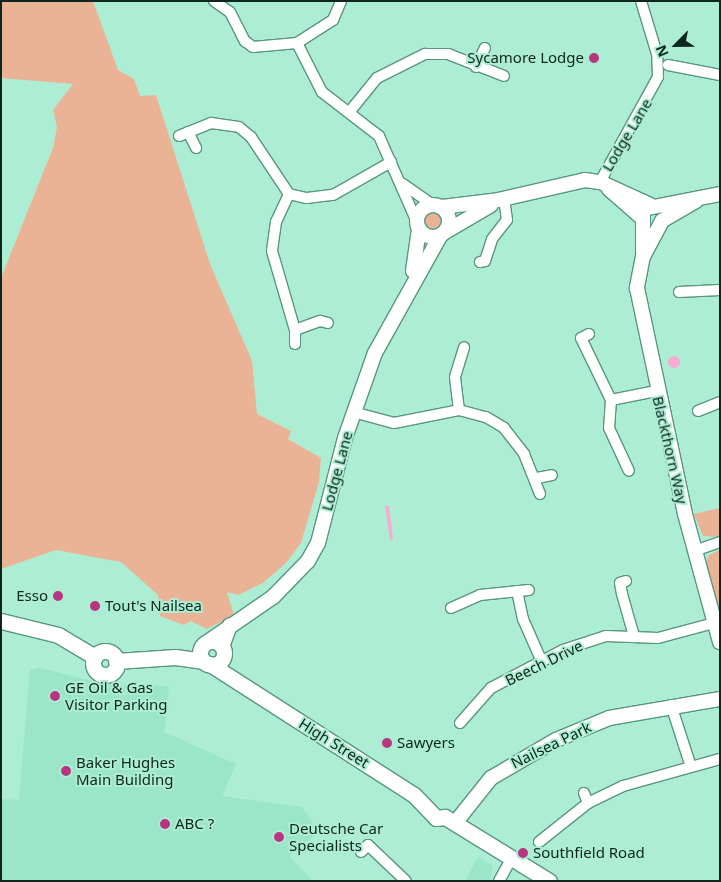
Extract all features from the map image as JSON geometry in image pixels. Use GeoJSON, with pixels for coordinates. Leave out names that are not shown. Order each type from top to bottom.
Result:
{"type":"FeatureCollection","features":[{"type":"Feature","properties":{"kind":"main road"},"geometry":{"type":"LineString","coordinates":[[1,621],[58,635],[95,657],[94,667],[101,674],[112,672],[116,661],[212,653]]}},
{"type":"Feature","properties":{"kind":"main road","name":"High Street"},"geometry":{"type":"LineString","coordinates":[[212,653],[238,684],[427,806],[438,807],[449,820],[549,881]]}},
{"type":"Feature","properties":{"kind":"street"},"geometry":{"type":"LineString","coordinates":[[214,1],[230,12],[250,46],[297,43],[333,20],[341,1]]}},
{"type":"Feature","properties":{"kind":"street","name":"Lodge Lane"},"geometry":{"type":"LineString","coordinates":[[437,205],[501,200],[585,180],[603,183],[658,77],[658,54],[641,1]]}},
{"type":"Feature","properties":{"kind":"street"},"geometry":{"type":"LineString","coordinates":[[297,43],[318,87],[351,110],[379,136],[418,224],[431,237],[443,234],[449,219],[437,205],[398,177]]}},
{"type":"Feature","properties":{"kind":"street"},"geometry":{"type":"LineString","coordinates":[[476,67],[485,48]]}},
{"type":"Feature","properties":{"kind":"street"},"geometry":{"type":"LineString","coordinates":[[351,110],[377,78],[425,54],[445,53],[476,67],[504,76]]}},
{"type":"Feature","properties":{"kind":"street"},"geometry":{"type":"LineString","coordinates":[[668,65],[720,76]]}},
{"type":"Feature","properties":{"kind":"street"},"geometry":{"type":"LineString","coordinates":[[196,148],[184,134],[217,122],[244,130],[290,194],[312,199],[327,197],[391,162]]}},
{"type":"Feature","properties":{"kind":"street"},"geometry":{"type":"LineString","coordinates":[[603,183],[653,206],[696,201],[720,194]]}},
{"type":"Feature","properties":{"kind":"street"},"geometry":{"type":"LineString","coordinates":[[603,183],[649,228],[696,201]]}},
{"type":"Feature","properties":{"kind":"street"},"geometry":{"type":"LineString","coordinates":[[290,194],[276,222],[272,251],[295,330],[295,344]]}},
{"type":"Feature","properties":{"kind":"street"},"geometry":{"type":"LineString","coordinates":[[480,262],[485,261],[492,240],[507,220],[501,200]]}},
{"type":"Feature","properties":{"kind":"street","name":"Lodge Lane"},"geometry":{"type":"LineString","coordinates":[[212,653],[230,625],[274,597],[308,561],[318,543],[353,412],[408,288],[443,234],[501,200]]}},
{"type":"Feature","properties":{"kind":"street"},"geometry":{"type":"LineString","coordinates":[[418,224],[420,211],[437,205]]}},
{"type":"Feature","properties":{"kind":"street"},"geometry":{"type":"LineString","coordinates":[[643,256],[641,219],[653,206]]}},
{"type":"Feature","properties":{"kind":"street"},"geometry":{"type":"LineString","coordinates":[[643,256],[660,223],[653,206]]}},
{"type":"Feature","properties":{"kind":"street","name":"Lodge Lane"},"geometry":{"type":"LineString","coordinates":[[408,288],[418,224]]}},
{"type":"Feature","properties":{"kind":"street","name":"Blackthorn Way"},"geometry":{"type":"LineString","coordinates":[[643,256],[637,288],[639,311],[694,552],[720,642]]}},
{"type":"Feature","properties":{"kind":"street"},"geometry":{"type":"LineString","coordinates":[[679,292],[691,298],[720,290]]}},
{"type":"Feature","properties":{"kind":"street"},"geometry":{"type":"LineString","coordinates":[[295,330],[320,321],[328,324]]}},
{"type":"Feature","properties":{"kind":"street"},"geometry":{"type":"LineString","coordinates":[[589,334],[581,338],[612,400],[608,425],[629,471]]}},
{"type":"Feature","properties":{"kind":"street"},"geometry":{"type":"LineString","coordinates":[[459,410],[455,377],[464,346]]}},
{"type":"Feature","properties":{"kind":"street"},"geometry":{"type":"LineString","coordinates":[[612,400],[656,391]]}},
{"type":"Feature","properties":{"kind":"street"},"geometry":{"type":"LineString","coordinates":[[698,411],[707,401],[720,402]]}},
{"type":"Feature","properties":{"kind":"street"},"geometry":{"type":"LineString","coordinates":[[353,412],[394,424],[459,410],[481,415],[504,428],[537,478],[540,494]]}},
{"type":"Feature","properties":{"kind":"street"},"geometry":{"type":"LineString","coordinates":[[614,467],[624,462]]}},
{"type":"Feature","properties":{"kind":"street"},"geometry":{"type":"LineString","coordinates":[[537,478],[552,475]]}},
{"type":"Feature","properties":{"kind":"street"},"geometry":{"type":"LineString","coordinates":[[694,552],[720,542]]}},
{"type":"Feature","properties":{"kind":"street"},"geometry":{"type":"LineString","coordinates":[[620,581],[634,636]]}},
{"type":"Feature","properties":{"kind":"street"},"geometry":{"type":"LineString","coordinates":[[454,602],[529,590]]}},
{"type":"Feature","properties":{"kind":"street"},"geometry":{"type":"LineString","coordinates":[[518,591],[523,619],[542,662]]}},
{"type":"Feature","properties":{"kind":"street","name":"Beech Drive"},"geometry":{"type":"LineString","coordinates":[[460,723],[466,705],[492,688],[542,662],[599,638],[664,637],[714,623]]}},
{"type":"Feature","properties":{"kind":"street","name":"Nailsea Park"},"geometry":{"type":"LineString","coordinates":[[449,820],[491,778],[537,749],[609,718],[671,705],[720,699]]}},
{"type":"Feature","properties":{"kind":"street"},"geometry":{"type":"LineString","coordinates":[[671,705],[691,767]]}},
{"type":"Feature","properties":{"kind":"street"},"geometry":{"type":"LineString","coordinates":[[539,842],[588,803],[644,777],[720,760]]}},
{"type":"Feature","properties":{"kind":"street"},"geometry":{"type":"LineString","coordinates":[[584,793],[588,803]]}},
{"type":"Feature","properties":{"kind":"street"},"geometry":{"type":"LineString","coordinates":[[361,852],[368,845],[406,881]]}},
{"type":"Feature","properties":{"kind":"street"},"geometry":{"type":"LineString","coordinates":[[499,881],[511,859]]}},
{"type":"Feature","properties":{"kind":"shaded area"},"geometry":{"type":"Polygon","coordinates":[[[1,1],[93,1],[118,70],[134,79],[140,96],[156,95],[210,264],[252,361],[257,414],[291,431],[288,439],[321,458],[319,482],[301,543],[286,563],[263,583],[238,595],[227,592],[234,615],[207,629],[191,621],[184,625],[160,616],[158,595],[121,562],[56,550],[1,569],[1,278],[53,148],[57,127],[53,110],[73,84],[1,78],[1,1]]]}},
{"type":"Feature","properties":{"kind":"shaded area"},"geometry":{"type":"Polygon","coordinates":[[[433,212],[439,214],[441,220],[439,226],[433,228],[427,226],[425,220],[427,214],[433,212]]]}},
{"type":"Feature","properties":{"kind":"shaded area"},"geometry":{"type":"Polygon","coordinates":[[[674,356],[680,362],[674,368],[668,362],[674,356]]]}},
{"type":"Feature","properties":{"kind":"shaded area"},"geometry":{"type":"Polygon","coordinates":[[[385,506],[389,506],[393,539],[390,540],[385,506]]]}},
{"type":"Feature","properties":{"kind":"shaded area"},"geometry":{"type":"Polygon","coordinates":[[[720,508],[720,537],[703,536],[694,514],[720,508]]]}},
{"type":"Feature","properties":{"kind":"shaded area"},"geometry":{"type":"Polygon","coordinates":[[[720,550],[720,614],[706,562],[709,555],[720,550]]]}},
{"type":"Feature","properties":{"kind":"shaded area"},"geometry":{"type":"Polygon","coordinates":[[[40,668],[104,684],[169,686],[164,732],[236,764],[222,796],[302,807],[319,832],[289,856],[313,881],[1,881],[1,799],[19,800],[30,670],[40,668]]]}},
{"type":"Feature","properties":{"kind":"shaded area"},"geometry":{"type":"Polygon","coordinates":[[[478,857],[493,866],[490,881],[465,881],[478,857]]]}},
{"type":"Feature","properties":{"kind":"place","name":"Sycamore Lodge"},"geometry":{"type":"Point","coordinates":[594,58]}},
{"type":"Feature","properties":{"kind":"place","name":"Esso"},"geometry":{"type":"Point","coordinates":[58,596]}},
{"type":"Feature","properties":{"kind":"place","name":"Tout's Nailsea"},"geometry":{"type":"Point","coordinates":[95,606]}},
{"type":"Feature","properties":{"kind":"place","name":"GE Oil & Gas Visitor Parking"},"geometry":{"type":"Point","coordinates":[55,696]}},
{"type":"Feature","properties":{"kind":"place","name":"Sawyers"},"geometry":{"type":"Point","coordinates":[387,743]}},
{"type":"Feature","properties":{"kind":"place","name":"Baker Hughes Main Building"},"geometry":{"type":"Point","coordinates":[66,771]}},
{"type":"Feature","properties":{"kind":"place","name":"ABC ?"},"geometry":{"type":"Point","coordinates":[165,824]}},
{"type":"Feature","properties":{"kind":"place","name":"Deutsche Car Specialists"},"geometry":{"type":"Point","coordinates":[279,837]}},
{"type":"Feature","properties":{"kind":"place","name":"Southfield Road"},"geometry":{"type":"Point","coordinates":[523,853]}}]}
